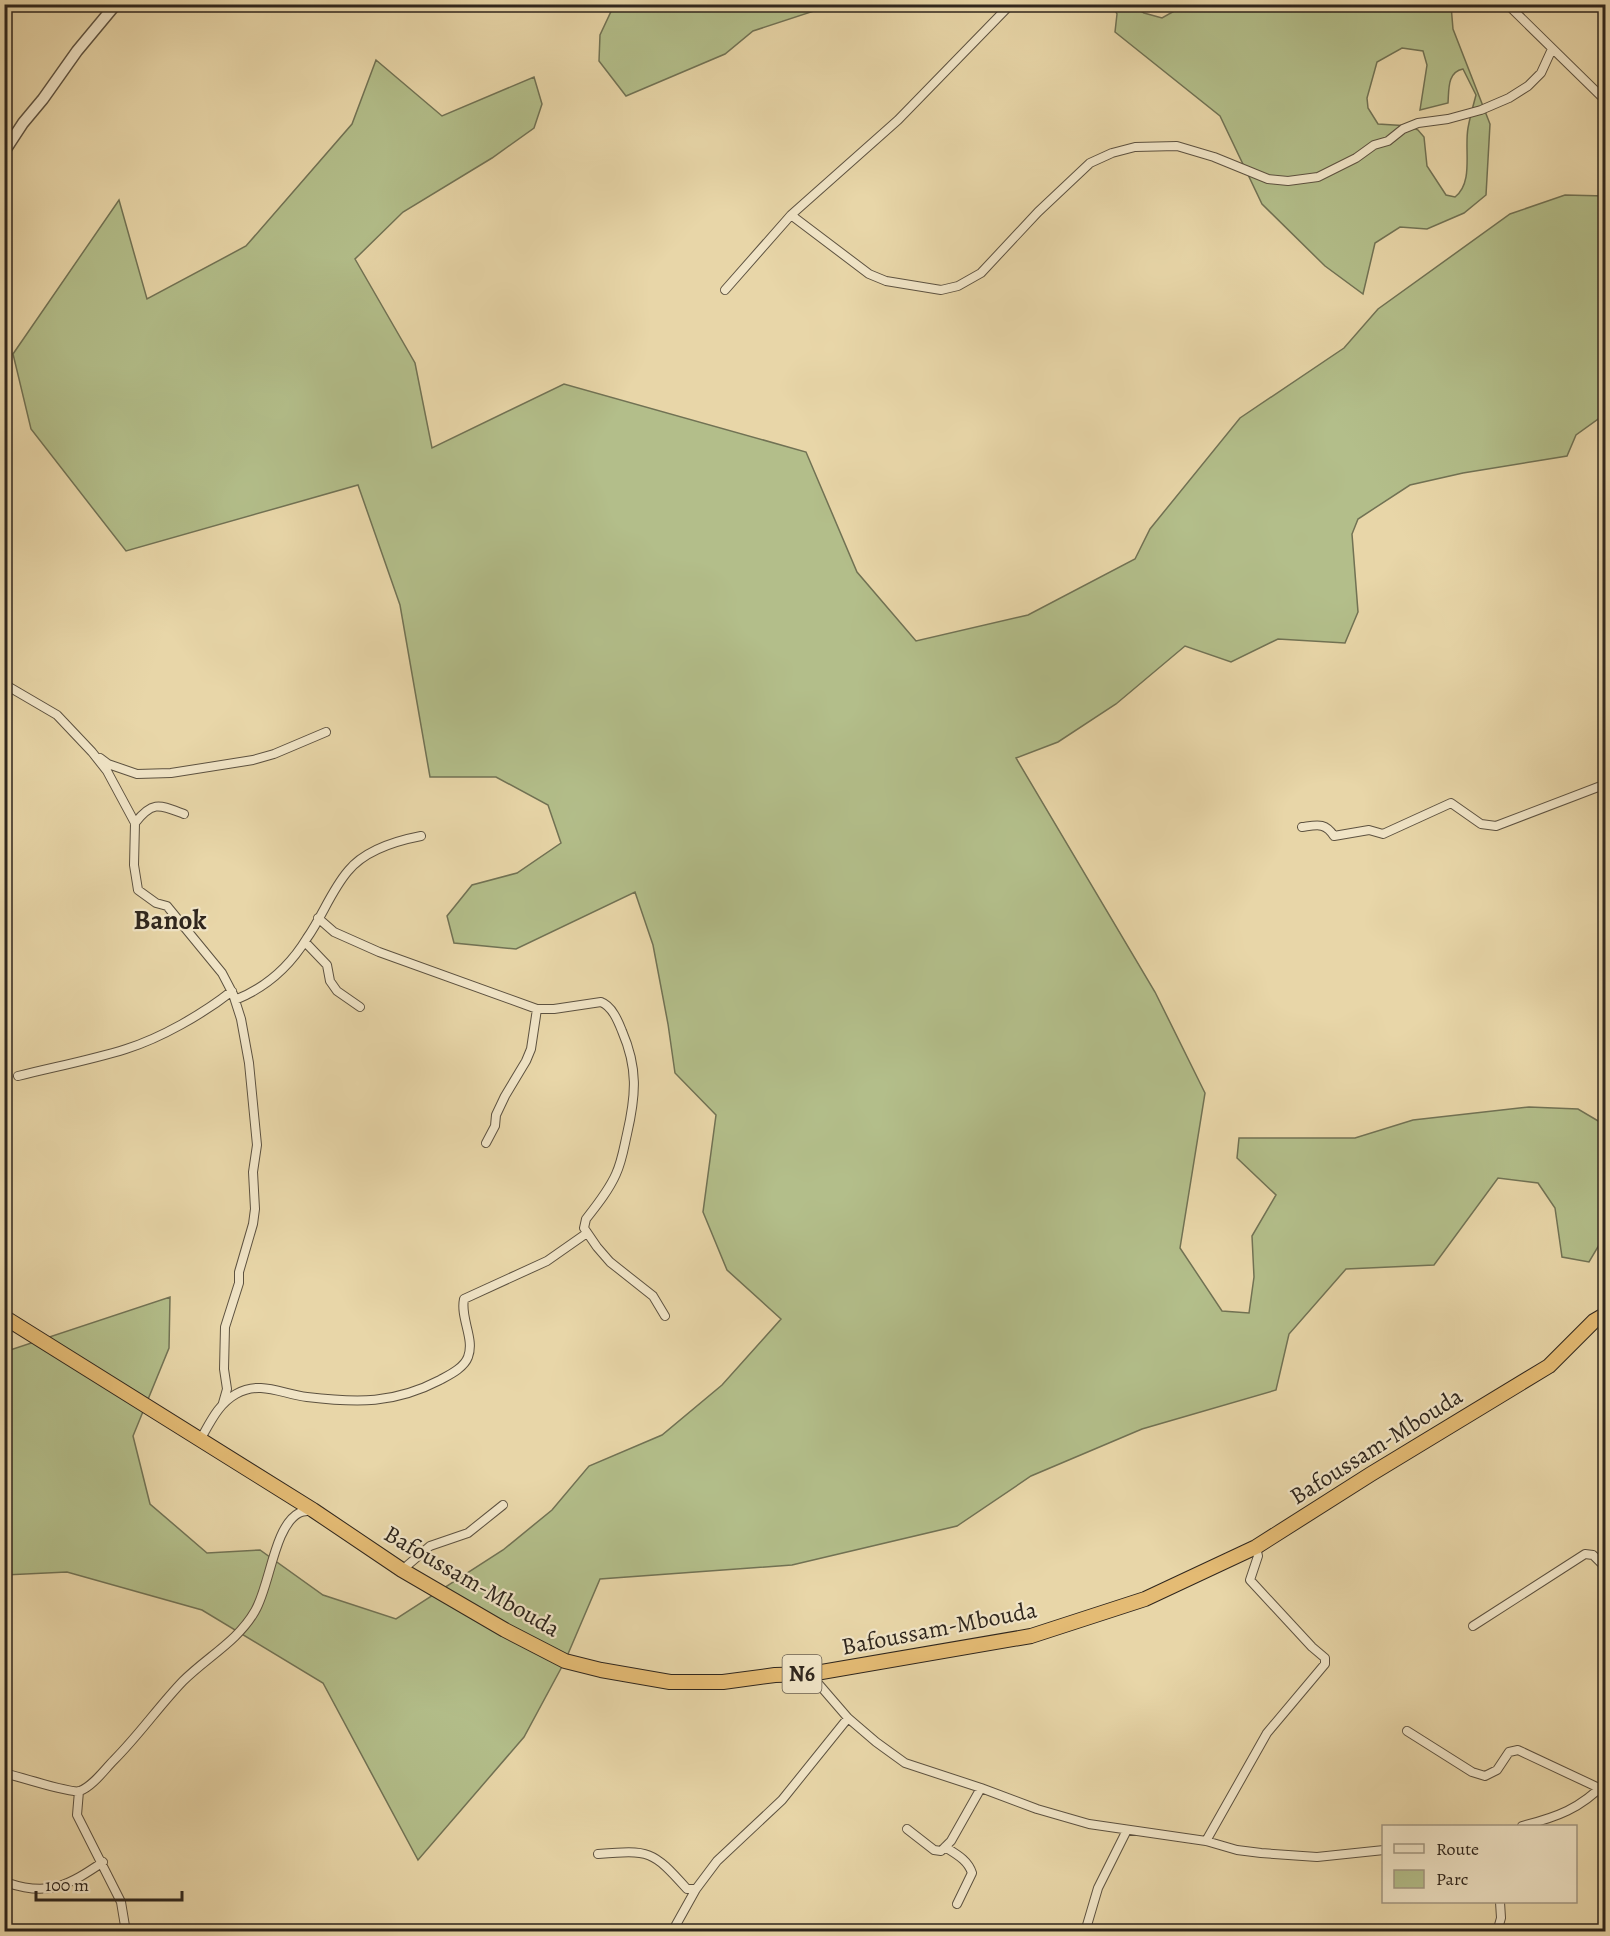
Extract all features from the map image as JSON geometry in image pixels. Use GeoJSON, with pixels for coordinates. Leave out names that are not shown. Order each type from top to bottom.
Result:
{"type":"FeatureCollection","features":[{"type":"Feature","properties":{"kind":"highway","name":"Bafoussam-Mbouda"},"geometry":{"type":"LineString","coordinates":[[4,1317],[313,1510],[402,1570],[505,1630],[565,1661],[669,1682],[723,1682],[775,1675],[810,1674],[1031,1636],[1145,1599],[1256,1547],[1549,1366],[1594,1321],[1605,1314]]}},
{"type":"Feature","properties":{"kind":"street"},"geometry":{"type":"LineString","coordinates":[[4,152],[27,117],[116,4]]}},
{"type":"Feature","properties":{"kind":"street"},"geometry":{"type":"LineString","coordinates":[[725,290],[791,215],[898,120],[1011,4]]}},
{"type":"Feature","properties":{"kind":"street"},"geometry":{"type":"LineString","coordinates":[[1507,4],[1605,101]]}},
{"type":"Feature","properties":{"kind":"street"},"geometry":{"type":"LineString","coordinates":[[791,215],[869,274],[886,281],[941,290],[958,286],[981,273],[1038,212],[1090,163],[1112,153],[1135,147],[1177,146],[1214,157],[1268,179],[1288,181],[1318,177],[1361,155],[1374,145],[1388,141],[1403,129],[1418,123],[1448,119],[1481,110],[1509,98],[1528,87],[1541,73],[1552,49]]}},
{"type":"Feature","properties":{"kind":"street"},"geometry":{"type":"LineString","coordinates":[[4,684],[57,715],[94,755],[117,787],[135,823],[134,865],[138,890],[156,903],[167,906],[188,934],[214,961],[233,995],[249,1063],[257,1145],[253,1172],[253,1224],[239,1272],[237,1291],[225,1327],[224,1369],[227,1389],[223,1403],[200,1440]]}},
{"type":"Feature","properties":{"kind":"street"},"geometry":{"type":"LineString","coordinates":[[94,755],[108,764],[137,774],[171,773],[253,760],[274,754],[326,732]]}},
{"type":"Feature","properties":{"kind":"street"},"geometry":{"type":"LineString","coordinates":[[1302,827],[1320,824],[1326,826],[1334,836],[1369,830],[1383,834],[1451,803],[1481,824],[1496,826],[1605,784]]}},
{"type":"Feature","properties":{"kind":"street"},"geometry":{"type":"LineString","coordinates":[[135,823],[150,807],[161,806],[184,814]]}},
{"type":"Feature","properties":{"kind":"street"},"geometry":{"type":"LineString","coordinates":[[18,1076],[128,1048],[233,995],[249,994],[267,983],[305,942],[349,870],[373,851],[399,840],[421,836]]}},
{"type":"Feature","properties":{"kind":"street"},"geometry":{"type":"LineString","coordinates":[[318,918],[334,932],[379,952],[537,1009],[554,1009],[601,1002],[606,1004],[618,1022],[630,1050],[635,1099],[625,1146],[616,1174],[586,1219],[584,1228],[610,1262],[653,1296],[665,1316]]}},
{"type":"Feature","properties":{"kind":"street"},"geometry":{"type":"LineString","coordinates":[[305,942],[327,965],[330,981],[336,991],[360,1007]]}},
{"type":"Feature","properties":{"kind":"street"},"geometry":{"type":"LineString","coordinates":[[486,1143],[495,1126],[496,1115],[505,1096],[531,1050],[537,1009]]}},
{"type":"Feature","properties":{"kind":"street"},"geometry":{"type":"LineString","coordinates":[[223,1403],[237,1393],[263,1387],[305,1397],[369,1401],[395,1398],[421,1389],[461,1367],[468,1358],[468,1337],[462,1308],[464,1299],[547,1261],[586,1233]]}},
{"type":"Feature","properties":{"kind":"street"},"geometry":{"type":"LineString","coordinates":[[402,1570],[430,1546],[468,1533],[503,1505]]}},
{"type":"Feature","properties":{"kind":"street"},"geometry":{"type":"LineString","coordinates":[[4,1773],[36,1780],[69,1792],[80,1791],[94,1781],[184,1680],[228,1644],[256,1611],[282,1531],[299,1513],[313,1510]]}},
{"type":"Feature","properties":{"kind":"street"},"geometry":{"type":"LineString","coordinates":[[1206,1841],[1267,1733],[1325,1664],[1325,1658],[1250,1580],[1258,1556],[1256,1547]]}},
{"type":"Feature","properties":{"kind":"street"},"geometry":{"type":"LineString","coordinates":[[1473,1626],[1585,1554],[1593,1556],[1605,1568]]}},
{"type":"Feature","properties":{"kind":"street"},"geometry":{"type":"LineString","coordinates":[[810,1674],[848,1718],[905,1763],[1036,1809],[1078,1821],[1206,1841],[1237,1850],[1317,1857],[1382,1850]]}},
{"type":"Feature","properties":{"kind":"street"},"geometry":{"type":"LineString","coordinates":[[672,1932],[696,1889],[717,1861],[782,1800],[848,1718]]}},
{"type":"Feature","properties":{"kind":"street"},"geometry":{"type":"LineString","coordinates":[[1407,1731],[1472,1772],[1485,1776],[1497,1770],[1509,1752],[1518,1750],[1602,1785],[1592,1797],[1569,1811],[1528,1825]]}},
{"type":"Feature","properties":{"kind":"street"},"geometry":{"type":"LineString","coordinates":[[907,1829],[934,1850],[940,1851],[951,1841],[981,1788]]}},
{"type":"Feature","properties":{"kind":"street"},"geometry":{"type":"LineString","coordinates":[[80,1791],[77,1815],[103,1862],[121,1902],[126,1932]]}},
{"type":"Feature","properties":{"kind":"street"},"geometry":{"type":"LineString","coordinates":[[1085,1932],[1098,1888],[1127,1830]]}},
{"type":"Feature","properties":{"kind":"street"},"geometry":{"type":"LineString","coordinates":[[945,1847],[962,1858],[972,1873],[957,1904]]}},
{"type":"Feature","properties":{"kind":"street"},"geometry":{"type":"LineString","coordinates":[[598,1854],[632,1852],[649,1854],[664,1863],[687,1889],[696,1889]]}},
{"type":"Feature","properties":{"kind":"street"},"geometry":{"type":"LineString","coordinates":[[8,1883],[24,1888],[50,1888],[66,1885],[103,1862]]}},
{"type":"Feature","properties":{"kind":"street"},"geometry":{"type":"LineString","coordinates":[[1497,1932],[1501,1918],[1500,1903]]}},
{"type":"Feature","properties":{"kind":"green space"},"geometry":{"type":"Polygon","coordinates":[[[614,4],[815,5],[814,11],[753,31],[725,54],[626,96],[599,61],[600,35],[614,4]]]}},
{"type":"Feature","properties":{"kind":"green space"},"geometry":{"type":"Polygon","coordinates":[[[1180,4],[1451,5],[1453,29],[1490,124],[1486,195],[1464,213],[1427,229],[1400,227],[1375,243],[1363,294],[1325,266],[1262,204],[1220,116],[1115,32],[1117,14],[1112,5],[1131,5],[1144,13],[1162,18],[1178,9],[1180,4]],[[1402,48],[1377,62],[1367,98],[1368,108],[1378,124],[1410,126],[1418,130],[1424,137],[1427,166],[1446,195],[1455,197],[1461,191],[1466,174],[1468,128],[1476,95],[1463,69],[1451,78],[1448,103],[1420,110],[1427,65],[1423,51],[1402,48]]]}},
{"type":"Feature","properties":{"kind":"green space"},"geometry":{"type":"Polygon","coordinates":[[[376,60],[442,116],[534,77],[542,104],[534,128],[492,158],[403,212],[355,259],[415,363],[432,448],[564,384],[806,452],[857,572],[916,641],[1028,615],[1135,559],[1150,529],[1240,418],[1344,348],[1378,309],[1510,214],[1565,195],[1605,196],[1605,414],[1576,435],[1567,456],[1463,473],[1410,485],[1358,519],[1352,534],[1358,612],[1345,643],[1278,639],[1231,662],[1185,646],[1116,704],[1058,742],[1016,758],[1155,992],[1205,1093],[1180,1248],[1222,1311],[1249,1313],[1254,1277],[1252,1236],[1276,1195],[1237,1158],[1239,1138],[1355,1138],[1413,1120],[1529,1107],[1578,1109],[1605,1125],[1605,1235],[1589,1262],[1562,1257],[1555,1208],[1538,1183],[1498,1178],[1434,1265],[1346,1269],[1289,1334],[1276,1390],[1142,1429],[1031,1476],[957,1526],[792,1565],[600,1579],[565,1661],[524,1737],[418,1860],[323,1683],[202,1610],[67,1572],[5,1575],[4,1352],[170,1297],[169,1348],[133,1436],[150,1504],[207,1553],[260,1550],[323,1595],[396,1619],[503,1550],[552,1510],[589,1466],[662,1435],[722,1385],[781,1319],[727,1270],[703,1212],[716,1115],[675,1073],[653,945],[635,892],[516,949],[454,943],[447,916],[472,885],[517,873],[561,843],[548,805],[496,777],[430,777],[400,605],[358,485],[126,551],[31,429],[13,354],[119,200],[147,299],[246,246],[352,124],[376,60]]]}},
{"type":"Feature","properties":{"kind":"district","name":"Banok"},"geometry":{"type":"Point","coordinates":[170,920]}}]}
